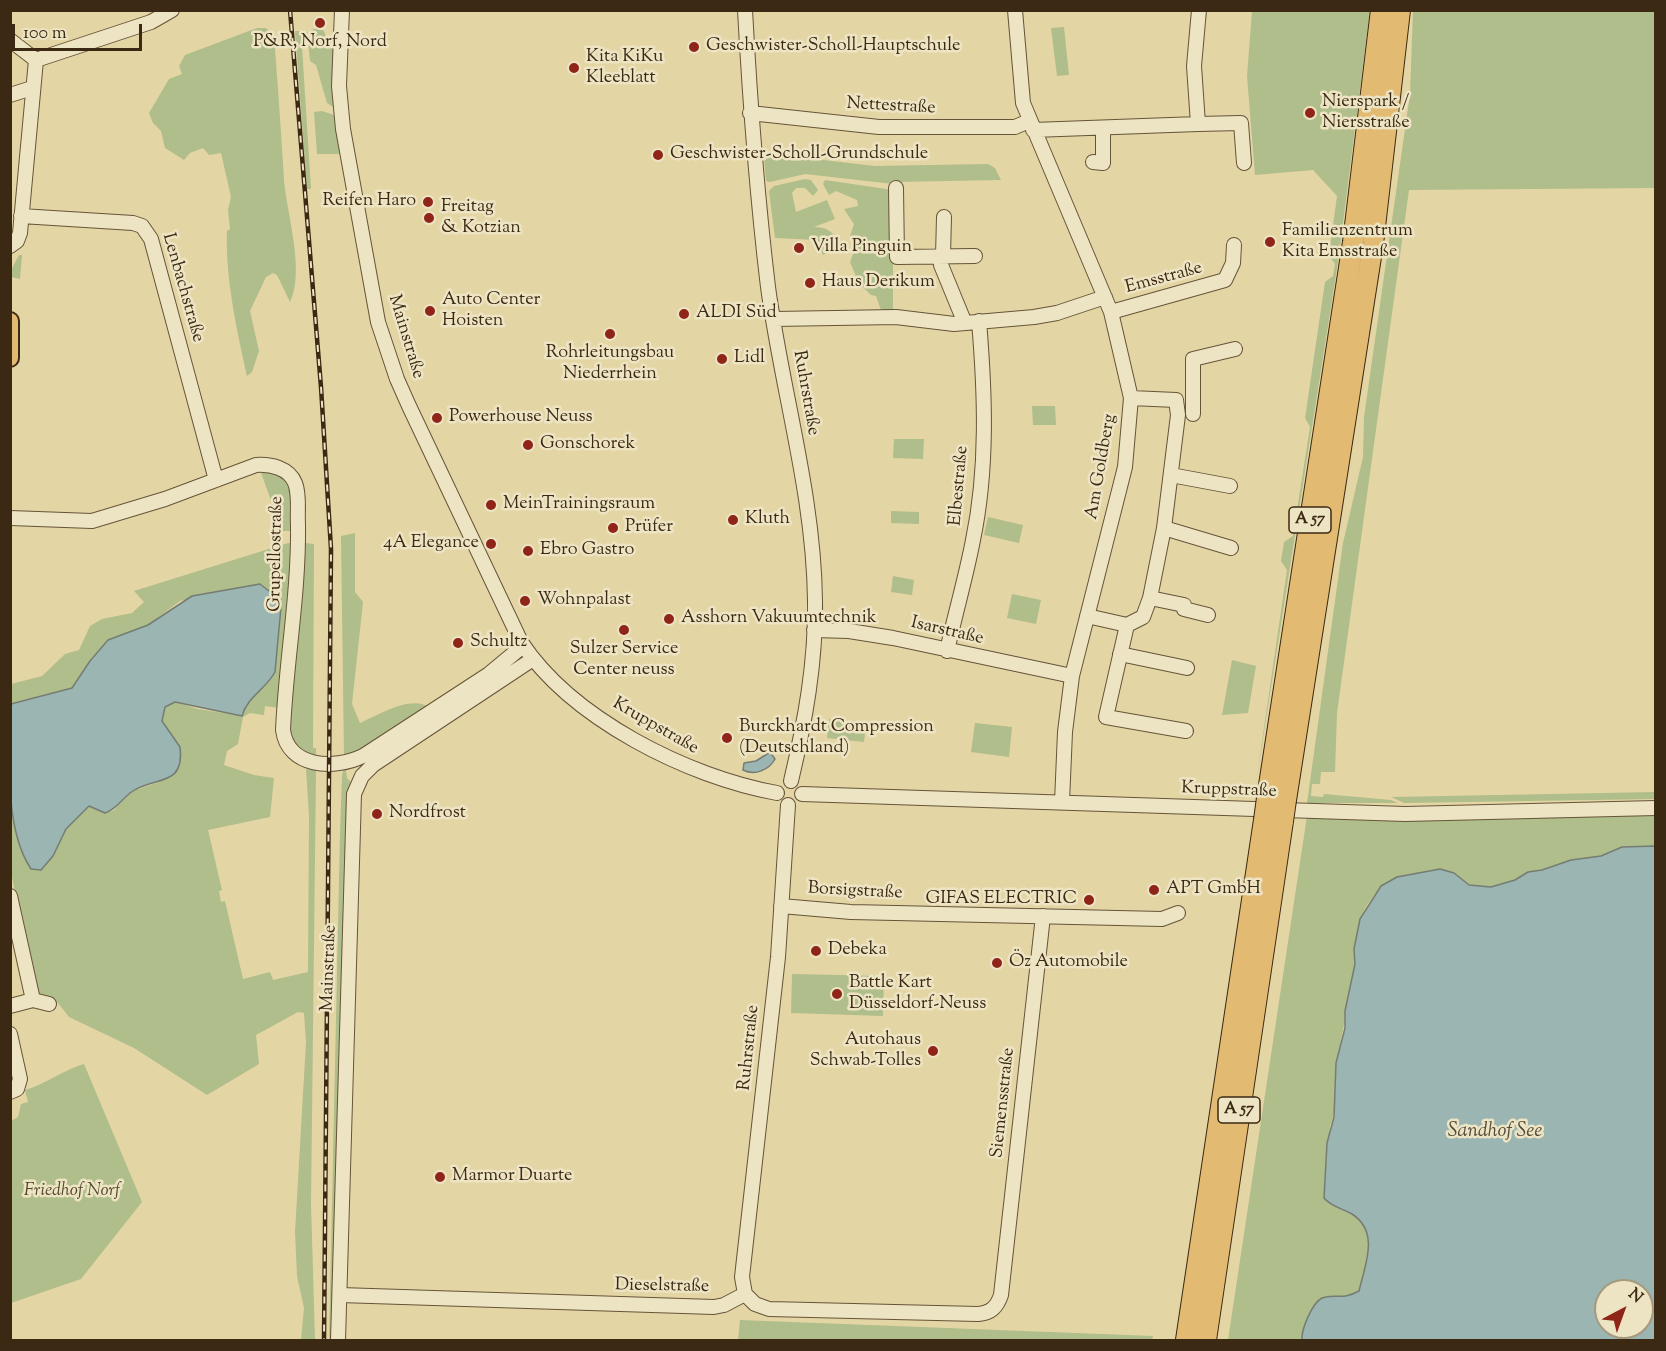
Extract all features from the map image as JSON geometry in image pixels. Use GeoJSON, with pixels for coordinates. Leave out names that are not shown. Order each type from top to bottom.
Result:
{"type":"FeatureCollection","features":[{"type":"Feature","properties":{"kind":"highway","name":"A 57"},"geometry":{"type":"LineString","coordinates":[[1206,1341],[1273,820],[1353,242],[1381,10]]}},
{"type":"Feature","properties":{"kind":"highway","name":"A 57"},"geometry":{"type":"LineString","coordinates":[[1276,799],[1372,244],[1400,10]]}},
{"type":"Feature","properties":{"kind":"highway","name":"A 57"},"geometry":{"type":"LineString","coordinates":[[1186,1341],[1273,820]]}},
{"type":"Feature","properties":{"kind":"highway"},"geometry":{"type":"LineString","coordinates":[[1220,1341],[1227,1264],[1222,1225]]}},
{"type":"Feature","properties":{"kind":"main road"},"geometry":{"type":"LineString","coordinates":[[10,321],[10,358]]}},
{"type":"Feature","properties":{"kind":"street"},"geometry":{"type":"LineString","coordinates":[[36,60],[151,22],[172,10]]}},
{"type":"Feature","properties":{"kind":"street","name":"Mainstraße"},"geometry":{"type":"LineString","coordinates":[[338,1341],[354,794],[362,776],[373,765],[509,675],[511,665],[529,654],[409,406],[384,340],[340,111],[342,10]]}},
{"type":"Feature","properties":{"kind":"street","name":"Ruhrstraße"},"geometry":{"type":"LineString","coordinates":[[745,10],[750,113],[774,319],[807,514],[813,567],[814,630],[804,720],[791,781]]}},
{"type":"Feature","properties":{"kind":"street","name":"Am Goldberg"},"geometry":{"type":"LineString","coordinates":[[1015,10],[1020,85],[1031,126],[1111,312],[1131,398],[1125,467],[1072,676],[1065,732],[1062,802]]}},
{"type":"Feature","properties":{"kind":"street"},"geometry":{"type":"LineString","coordinates":[[1194,11],[1194,66],[1198,124]]}},
{"type":"Feature","properties":{"kind":"street"},"geometry":{"type":"LineString","coordinates":[[10,40],[36,60]]}},
{"type":"Feature","properties":{"kind":"street"},"geometry":{"type":"LineString","coordinates":[[10,246],[19,238],[36,60]]}},
{"type":"Feature","properties":{"kind":"street"},"geometry":{"type":"LineString","coordinates":[[10,95],[32,88]]}},
{"type":"Feature","properties":{"kind":"street","name":"Nettestraße"},"geometry":{"type":"LineString","coordinates":[[750,113],[898,127],[1103,128],[1241,123],[1244,163]]}},
{"type":"Feature","properties":{"kind":"street"},"geometry":{"type":"LineString","coordinates":[[1093,162],[1103,162],[1103,128]]}},
{"type":"Feature","properties":{"kind":"street"},"geometry":{"type":"LineString","coordinates":[[896,188],[897,257],[975,256]]}},
{"type":"Feature","properties":{"kind":"street","name":"Lenbachstraße"},"geometry":{"type":"LineString","coordinates":[[21,216],[129,222],[146,230],[151,239],[216,480]]}},
{"type":"Feature","properties":{"kind":"street"},"geometry":{"type":"LineString","coordinates":[[944,217],[940,265],[964,321]]}},
{"type":"Feature","properties":{"kind":"street","name":"Emsstraße"},"geometry":{"type":"LineString","coordinates":[[1111,312],[1225,280],[1233,263],[1234,245]]}},
{"type":"Feature","properties":{"kind":"street"},"geometry":{"type":"LineString","coordinates":[[774,319],[886,316],[954,324],[964,321],[1058,313],[1105,297]]}},
{"type":"Feature","properties":{"kind":"street","name":"Elbestraße"},"geometry":{"type":"LineString","coordinates":[[947,651],[973,543],[982,477],[983,368],[979,321]]}},
{"type":"Feature","properties":{"kind":"street"},"geometry":{"type":"LineString","coordinates":[[1178,415],[1194,414],[1193,359],[1235,349]]}},
{"type":"Feature","properties":{"kind":"street"},"geometry":{"type":"LineString","coordinates":[[1087,616],[1127,625],[1143,616],[1150,598],[1164,528],[1178,415],[1176,400],[1131,398]]}},
{"type":"Feature","properties":{"kind":"street","name":"Grupellostraße"},"geometry":{"type":"LineString","coordinates":[[10,518],[92,521],[256,465],[268,465],[285,472],[296,485],[298,557],[283,730],[292,753],[302,760],[344,763],[363,756],[489,674]]}},
{"type":"Feature","properties":{"kind":"street"},"geometry":{"type":"LineString","coordinates":[[1171,475],[1230,486]]}},
{"type":"Feature","properties":{"kind":"street"},"geometry":{"type":"LineString","coordinates":[[1164,528],[1231,548]]}},
{"type":"Feature","properties":{"kind":"street"},"geometry":{"type":"LineString","coordinates":[[1150,598],[1184,605],[1184,609],[1208,615]]}},
{"type":"Feature","properties":{"kind":"street"},"geometry":{"type":"LineString","coordinates":[[1127,625],[1106,717],[1186,731]]}},
{"type":"Feature","properties":{"kind":"street","name":"Isarstraße"},"geometry":{"type":"LineString","coordinates":[[814,630],[849,631],[893,638],[1072,676]]}},
{"type":"Feature","properties":{"kind":"street"},"geometry":{"type":"LineString","coordinates":[[489,674],[518,650],[529,654]]}},
{"type":"Feature","properties":{"kind":"street","name":"Kruppstraße"},"geometry":{"type":"LineString","coordinates":[[529,654],[559,686],[585,707],[672,760],[716,779],[777,793]]}},
{"type":"Feature","properties":{"kind":"street"},"geometry":{"type":"LineString","coordinates":[[1120,654],[1187,668]]}},
{"type":"Feature","properties":{"kind":"street"},"geometry":{"type":"LineString","coordinates":[[489,674],[499,672],[509,675]]}},
{"type":"Feature","properties":{"kind":"street"},"geometry":{"type":"LineString","coordinates":[[791,781],[799,785],[802,794],[796,804],[788,805],[781,802],[777,793],[780,785],[791,781]]}},
{"type":"Feature","properties":{"kind":"street","name":"Kruppstraße"},"geometry":{"type":"LineString","coordinates":[[802,794],[1405,814],[1656,808]]}},
{"type":"Feature","properties":{"kind":"street","name":"Ruhrstraße"},"geometry":{"type":"LineString","coordinates":[[745,1294],[742,1277],[781,906],[788,805]]}},
{"type":"Feature","properties":{"kind":"street"},"geometry":{"type":"LineString","coordinates":[[10,896],[33,1000]]}},
{"type":"Feature","properties":{"kind":"street","name":"Borsigstraße"},"geometry":{"type":"LineString","coordinates":[[781,906],[851,912],[1162,919],[1178,913]]}},
{"type":"Feature","properties":{"kind":"street","name":"Siemensstraße"},"geometry":{"type":"LineString","coordinates":[[745,1294],[755,1304],[769,1309],[978,1314],[995,1308],[1001,1294],[1043,916]]}},
{"type":"Feature","properties":{"kind":"street"},"geometry":{"type":"LineString","coordinates":[[10,1006],[33,1000],[49,1004]]}},
{"type":"Feature","properties":{"kind":"street"},"geometry":{"type":"LineString","coordinates":[[10,1034],[20,1079],[17,1089],[10,1092]]}},
{"type":"Feature","properties":{"kind":"street","name":"Dieselstraße"},"geometry":{"type":"LineString","coordinates":[[340,1295],[714,1307],[724,1305],[745,1294]]}},
{"type":"Feature","properties":{"kind":"green space"},"geometry":{"type":"Polygon","coordinates":[[[1252,11],[1370,11],[1338,262],[1256,783],[1287,570],[1281,561],[1284,542],[1293,536],[1310,427],[1305,418],[1325,282],[1333,276],[1335,264],[1329,255],[1337,196],[1313,170],[1255,175],[1247,76],[1252,11]]]}},
{"type":"Feature","properties":{"kind":"green space"},"geometry":{"type":"Polygon","coordinates":[[[1413,11],[1655,11],[1655,188],[1409,190],[1337,713],[1335,772],[1321,772],[1320,784],[1312,784],[1311,796],[1323,797],[1324,794],[1391,800],[1398,803],[1307,803],[1343,543],[1363,457],[1364,417],[1410,94],[1413,11]]]}},
{"type":"Feature","properties":{"kind":"green space"},"geometry":{"type":"Polygon","coordinates":[[[1064,27],[1069,75],[1057,76],[1051,28],[1064,27]]]}},
{"type":"Feature","properties":{"kind":"green space"},"geometry":{"type":"Polygon","coordinates":[[[257,28],[266,28],[274,37],[284,180],[294,242],[296,275],[290,302],[277,275],[273,273],[266,277],[250,311],[259,351],[252,372],[247,376],[230,285],[227,231],[230,229],[228,210],[231,197],[221,153],[209,155],[203,148],[190,153],[184,160],[165,148],[161,131],[153,123],[149,113],[169,79],[182,74],[179,66],[185,55],[257,28]]]}},
{"type":"Feature","properties":{"kind":"green space"},"geometry":{"type":"Polygon","coordinates":[[[317,28],[324,31],[327,40],[332,41],[334,49],[333,107],[327,103],[316,65],[310,61],[307,32],[317,28]]]}},
{"type":"Feature","properties":{"kind":"green space"},"geometry":{"type":"Polygon","coordinates":[[[295,31],[301,31],[311,189],[307,189],[295,31]]]}},
{"type":"Feature","properties":{"kind":"green space"},"geometry":{"type":"Polygon","coordinates":[[[322,111],[334,115],[340,154],[317,154],[314,112],[322,111]]]}},
{"type":"Feature","properties":{"kind":"green space"},"geometry":{"type":"Polygon","coordinates":[[[797,157],[875,166],[988,164],[995,168],[1001,180],[895,182],[893,184],[805,174],[766,181],[764,158],[797,157]]]}},
{"type":"Feature","properties":{"kind":"green space"},"geometry":{"type":"Polygon","coordinates":[[[805,179],[811,180],[818,190],[813,196],[805,188],[796,188],[792,193],[796,212],[827,200],[835,219],[814,227],[828,230],[838,241],[835,250],[823,255],[817,240],[775,238],[769,191],[774,186],[805,179]]]}},
{"type":"Feature","properties":{"kind":"green space"},"geometry":{"type":"Polygon","coordinates":[[[825,180],[893,190],[893,309],[889,312],[881,310],[876,296],[871,295],[859,283],[850,262],[857,243],[850,236],[854,224],[844,209],[858,206],[857,200],[836,191],[829,195],[823,184],[825,180]]]}},
{"type":"Feature","properties":{"kind":"green space"},"geometry":{"type":"Polygon","coordinates":[[[19,255],[22,255],[20,279],[11,277],[11,270],[19,255]]]}},
{"type":"Feature","properties":{"kind":"green space"},"geometry":{"type":"Polygon","coordinates":[[[1032,406],[1055,406],[1056,425],[1033,425],[1032,406]]]}},
{"type":"Feature","properties":{"kind":"green space"},"geometry":{"type":"Polygon","coordinates":[[[894,439],[924,439],[923,459],[893,458],[894,439]]]}},
{"type":"Feature","properties":{"kind":"green space"},"geometry":{"type":"Polygon","coordinates":[[[260,470],[277,473],[284,479],[291,493],[291,531],[282,531],[260,470]]]}},
{"type":"Feature","properties":{"kind":"green space"},"geometry":{"type":"Polygon","coordinates":[[[891,511],[919,512],[919,524],[891,523],[891,511]]]}},
{"type":"Feature","properties":{"kind":"green space"},"geometry":{"type":"Polygon","coordinates":[[[988,517],[1023,525],[1019,543],[984,535],[988,517]]]}},
{"type":"Feature","properties":{"kind":"green space"},"geometry":{"type":"Polygon","coordinates":[[[302,522],[305,522],[305,543],[314,544],[313,748],[316,748],[316,759],[296,751],[288,727],[302,522]]]}},
{"type":"Feature","properties":{"kind":"green space"},"geometry":{"type":"Polygon","coordinates":[[[355,533],[355,592],[363,602],[352,704],[360,723],[405,704],[422,704],[430,708],[355,756],[344,757],[341,536],[355,533]]]}},
{"type":"Feature","properties":{"kind":"green space"},"geometry":{"type":"Polygon","coordinates":[[[293,543],[280,708],[265,706],[264,715],[250,713],[243,717],[238,744],[227,751],[224,765],[254,775],[274,778],[270,817],[208,830],[222,890],[219,891],[221,902],[225,901],[243,979],[270,972],[273,980],[308,972],[309,816],[306,769],[316,770],[311,1204],[315,1340],[301,1340],[304,1308],[297,1276],[295,1232],[306,1042],[304,1013],[298,1012],[256,1035],[259,1064],[207,1095],[134,1048],[69,1017],[58,1003],[35,993],[11,872],[10,786],[14,821],[46,865],[66,829],[89,806],[105,813],[114,810],[131,792],[159,782],[181,760],[180,747],[162,721],[165,707],[175,702],[198,709],[242,716],[248,704],[275,672],[281,607],[278,598],[261,584],[180,601],[148,625],[108,640],[72,688],[11,704],[11,684],[42,676],[65,654],[79,650],[90,626],[102,619],[132,613],[144,602],[134,591],[293,543]]]}},
{"type":"Feature","properties":{"kind":"green space"},"geometry":{"type":"Polygon","coordinates":[[[893,576],[914,580],[912,595],[891,592],[893,576]]]}},
{"type":"Feature","properties":{"kind":"green space"},"geometry":{"type":"Polygon","coordinates":[[[1012,594],[1041,600],[1036,624],[1007,618],[1012,594]]]}},
{"type":"Feature","properties":{"kind":"green space"},"geometry":{"type":"Polygon","coordinates":[[[1232,660],[1256,666],[1248,713],[1222,715],[1232,660]]]}},
{"type":"Feature","properties":{"kind":"green space"},"geometry":{"type":"Polygon","coordinates":[[[829,719],[866,723],[864,742],[827,738],[829,719]]]}},
{"type":"Feature","properties":{"kind":"green space"},"geometry":{"type":"Polygon","coordinates":[[[975,723],[1012,727],[1009,757],[971,752],[975,723]]]}},
{"type":"Feature","properties":{"kind":"green space"},"geometry":{"type":"Polygon","coordinates":[[[345,765],[347,778],[354,785],[334,1340],[329,1340],[340,834],[342,775],[345,765]]]}},
{"type":"Feature","properties":{"kind":"green space"},"geometry":{"type":"Polygon","coordinates":[[[1655,792],[1655,799],[1404,803],[1391,797],[1655,792]]]}},
{"type":"Feature","properties":{"kind":"green space"},"geometry":{"type":"Polygon","coordinates":[[[1655,813],[1655,846],[1622,847],[1601,856],[1571,860],[1542,870],[1528,872],[1515,880],[1491,887],[1469,885],[1454,873],[1381,886],[1364,911],[1357,934],[1354,971],[1336,1070],[1335,1103],[1330,1126],[1324,1198],[1352,1214],[1361,1221],[1366,1230],[1367,1260],[1359,1291],[1346,1298],[1324,1298],[1302,1340],[1228,1340],[1307,816],[1655,813]]]}},
{"type":"Feature","properties":{"kind":"green space","name":"Battle Kart Düsseldorf-Neuss"},"geometry":{"type":"Polygon","coordinates":[[[792,974],[884,976],[883,1016],[791,1013],[792,974]]]}},
{"type":"Feature","properties":{"kind":"green space","name":"Friedhof Norf"},"geometry":{"type":"Polygon","coordinates":[[[84,1064],[142,1202],[81,1279],[11,1303],[11,1121],[18,1117],[21,1104],[28,1102],[25,1090],[84,1064]]]}},
{"type":"Feature","properties":{"kind":"green space"},"geometry":{"type":"Polygon","coordinates":[[[740,1320],[1153,1336],[1152,1340],[738,1340],[740,1320]]]}},
{"type":"Feature","properties":{"kind":"water"},"geometry":{"type":"Polygon","coordinates":[[[260,584],[278,598],[281,607],[275,672],[252,698],[242,716],[175,702],[165,707],[162,721],[180,747],[178,769],[166,779],[130,793],[113,809],[105,813],[89,806],[66,829],[53,856],[41,870],[31,869],[22,852],[12,811],[11,704],[72,688],[108,640],[148,625],[192,596],[260,584]]]}},
{"type":"Feature","properties":{"kind":"water"},"geometry":{"type":"Polygon","coordinates":[[[770,752],[775,759],[765,769],[757,772],[743,770],[744,763],[756,761],[770,752]]]}},
{"type":"Feature","properties":{"kind":"water","name":"Sandhof See"},"geometry":{"type":"Polygon","coordinates":[[[1655,846],[1655,1340],[1302,1340],[1308,1317],[1318,1301],[1327,1297],[1347,1296],[1359,1291],[1367,1260],[1368,1239],[1361,1221],[1324,1198],[1327,1143],[1334,1117],[1336,1063],[1345,1028],[1345,1011],[1355,964],[1354,949],[1360,919],[1381,886],[1397,877],[1440,869],[1454,873],[1469,885],[1491,887],[1515,880],[1528,872],[1542,870],[1571,860],[1601,856],[1622,847],[1655,846]]]}},
{"type":"Feature","properties":{"kind":"railway"},"geometry":{"type":"LineString","coordinates":[[290,10],[321,387],[331,549],[324,1340]]}},
{"type":"Feature","properties":{"kind":"place","name":"P&R, Norf, Nord"},"geometry":{"type":"Point","coordinates":[320,23]}},
{"type":"Feature","properties":{"kind":"place","name":"Geschwister-Scholl-Hauptschule"},"geometry":{"type":"Point","coordinates":[694,47]}},
{"type":"Feature","properties":{"kind":"place","name":"Kita KiKu Kleeblatt"},"geometry":{"type":"Point","coordinates":[574,68]}},
{"type":"Feature","properties":{"kind":"place","name":"Nierspark / Niersstraße"},"geometry":{"type":"Point","coordinates":[1310,113]}},
{"type":"Feature","properties":{"kind":"place","name":"Geschwister-Scholl-Grundschule"},"geometry":{"type":"Point","coordinates":[658,155]}},
{"type":"Feature","properties":{"kind":"place","name":"Reifen Haro"},"geometry":{"type":"Point","coordinates":[428,202]}},
{"type":"Feature","properties":{"kind":"place","name":"Freitag & Kotzian"},"geometry":{"type":"Point","coordinates":[429,218]}},
{"type":"Feature","properties":{"kind":"place","name":"Familienzentrum Kita Emsstraße"},"geometry":{"type":"Point","coordinates":[1270,242]}},
{"type":"Feature","properties":{"kind":"place","name":"Villa Pinguin"},"geometry":{"type":"Point","coordinates":[799,248]}},
{"type":"Feature","properties":{"kind":"place","name":"Haus Derikum"},"geometry":{"type":"Point","coordinates":[810,283]}},
{"type":"Feature","properties":{"kind":"place","name":"Auto Center Hoisten"},"geometry":{"type":"Point","coordinates":[430,311]}},
{"type":"Feature","properties":{"kind":"place","name":"ALDI Süd"},"geometry":{"type":"Point","coordinates":[684,314]}},
{"type":"Feature","properties":{"kind":"place","name":"Rohrleitungsbau Niederrhein"},"geometry":{"type":"Point","coordinates":[610,334]}},
{"type":"Feature","properties":{"kind":"place","name":"Lidl"},"geometry":{"type":"Point","coordinates":[722,359]}},
{"type":"Feature","properties":{"kind":"place","name":"Powerhouse Neuss"},"geometry":{"type":"Point","coordinates":[437,418]}},
{"type":"Feature","properties":{"kind":"place","name":"Gonschorek"},"geometry":{"type":"Point","coordinates":[528,445]}},
{"type":"Feature","properties":{"kind":"place","name":"MeinTrainingsraum"},"geometry":{"type":"Point","coordinates":[491,505]}},
{"type":"Feature","properties":{"kind":"place","name":"Kluth"},"geometry":{"type":"Point","coordinates":[733,520]}},
{"type":"Feature","properties":{"kind":"place","name":"Prüfer"},"geometry":{"type":"Point","coordinates":[613,528]}},
{"type":"Feature","properties":{"kind":"place","name":"4A Elegance"},"geometry":{"type":"Point","coordinates":[491,544]}},
{"type":"Feature","properties":{"kind":"place","name":"Ebro Gastro"},"geometry":{"type":"Point","coordinates":[528,551]}},
{"type":"Feature","properties":{"kind":"place","name":"Wohnpalast"},"geometry":{"type":"Point","coordinates":[525,601]}},
{"type":"Feature","properties":{"kind":"place","name":"Asshorn Vakuumtechnik"},"geometry":{"type":"Point","coordinates":[669,619]}},
{"type":"Feature","properties":{"kind":"place","name":"Sulzer Service Center neuss"},"geometry":{"type":"Point","coordinates":[624,630]}},
{"type":"Feature","properties":{"kind":"place","name":"Schultz"},"geometry":{"type":"Point","coordinates":[458,643]}},
{"type":"Feature","properties":{"kind":"place","name":"Burckhardt Compression (Deutschland)"},"geometry":{"type":"Point","coordinates":[727,738]}},
{"type":"Feature","properties":{"kind":"place","name":"Nordfrost"},"geometry":{"type":"Point","coordinates":[377,814]}},
{"type":"Feature","properties":{"kind":"place","name":"APT GmbH"},"geometry":{"type":"Point","coordinates":[1154,890]}},
{"type":"Feature","properties":{"kind":"place","name":"GIFAS ELECTRIC"},"geometry":{"type":"Point","coordinates":[1089,900]}},
{"type":"Feature","properties":{"kind":"place","name":"Debeka"},"geometry":{"type":"Point","coordinates":[816,951]}},
{"type":"Feature","properties":{"kind":"place","name":"Öz Automobile"},"geometry":{"type":"Point","coordinates":[997,963]}},
{"type":"Feature","properties":{"kind":"place","name":"Battle Kart Düsseldorf-Neuss"},"geometry":{"type":"Point","coordinates":[837,994]}},
{"type":"Feature","properties":{"kind":"place","name":"Autohaus Schwab-Tolles"},"geometry":{"type":"Point","coordinates":[933,1051]}},
{"type":"Feature","properties":{"kind":"place","name":"Marmor Duarte"},"geometry":{"type":"Point","coordinates":[440,1177]}}]}
